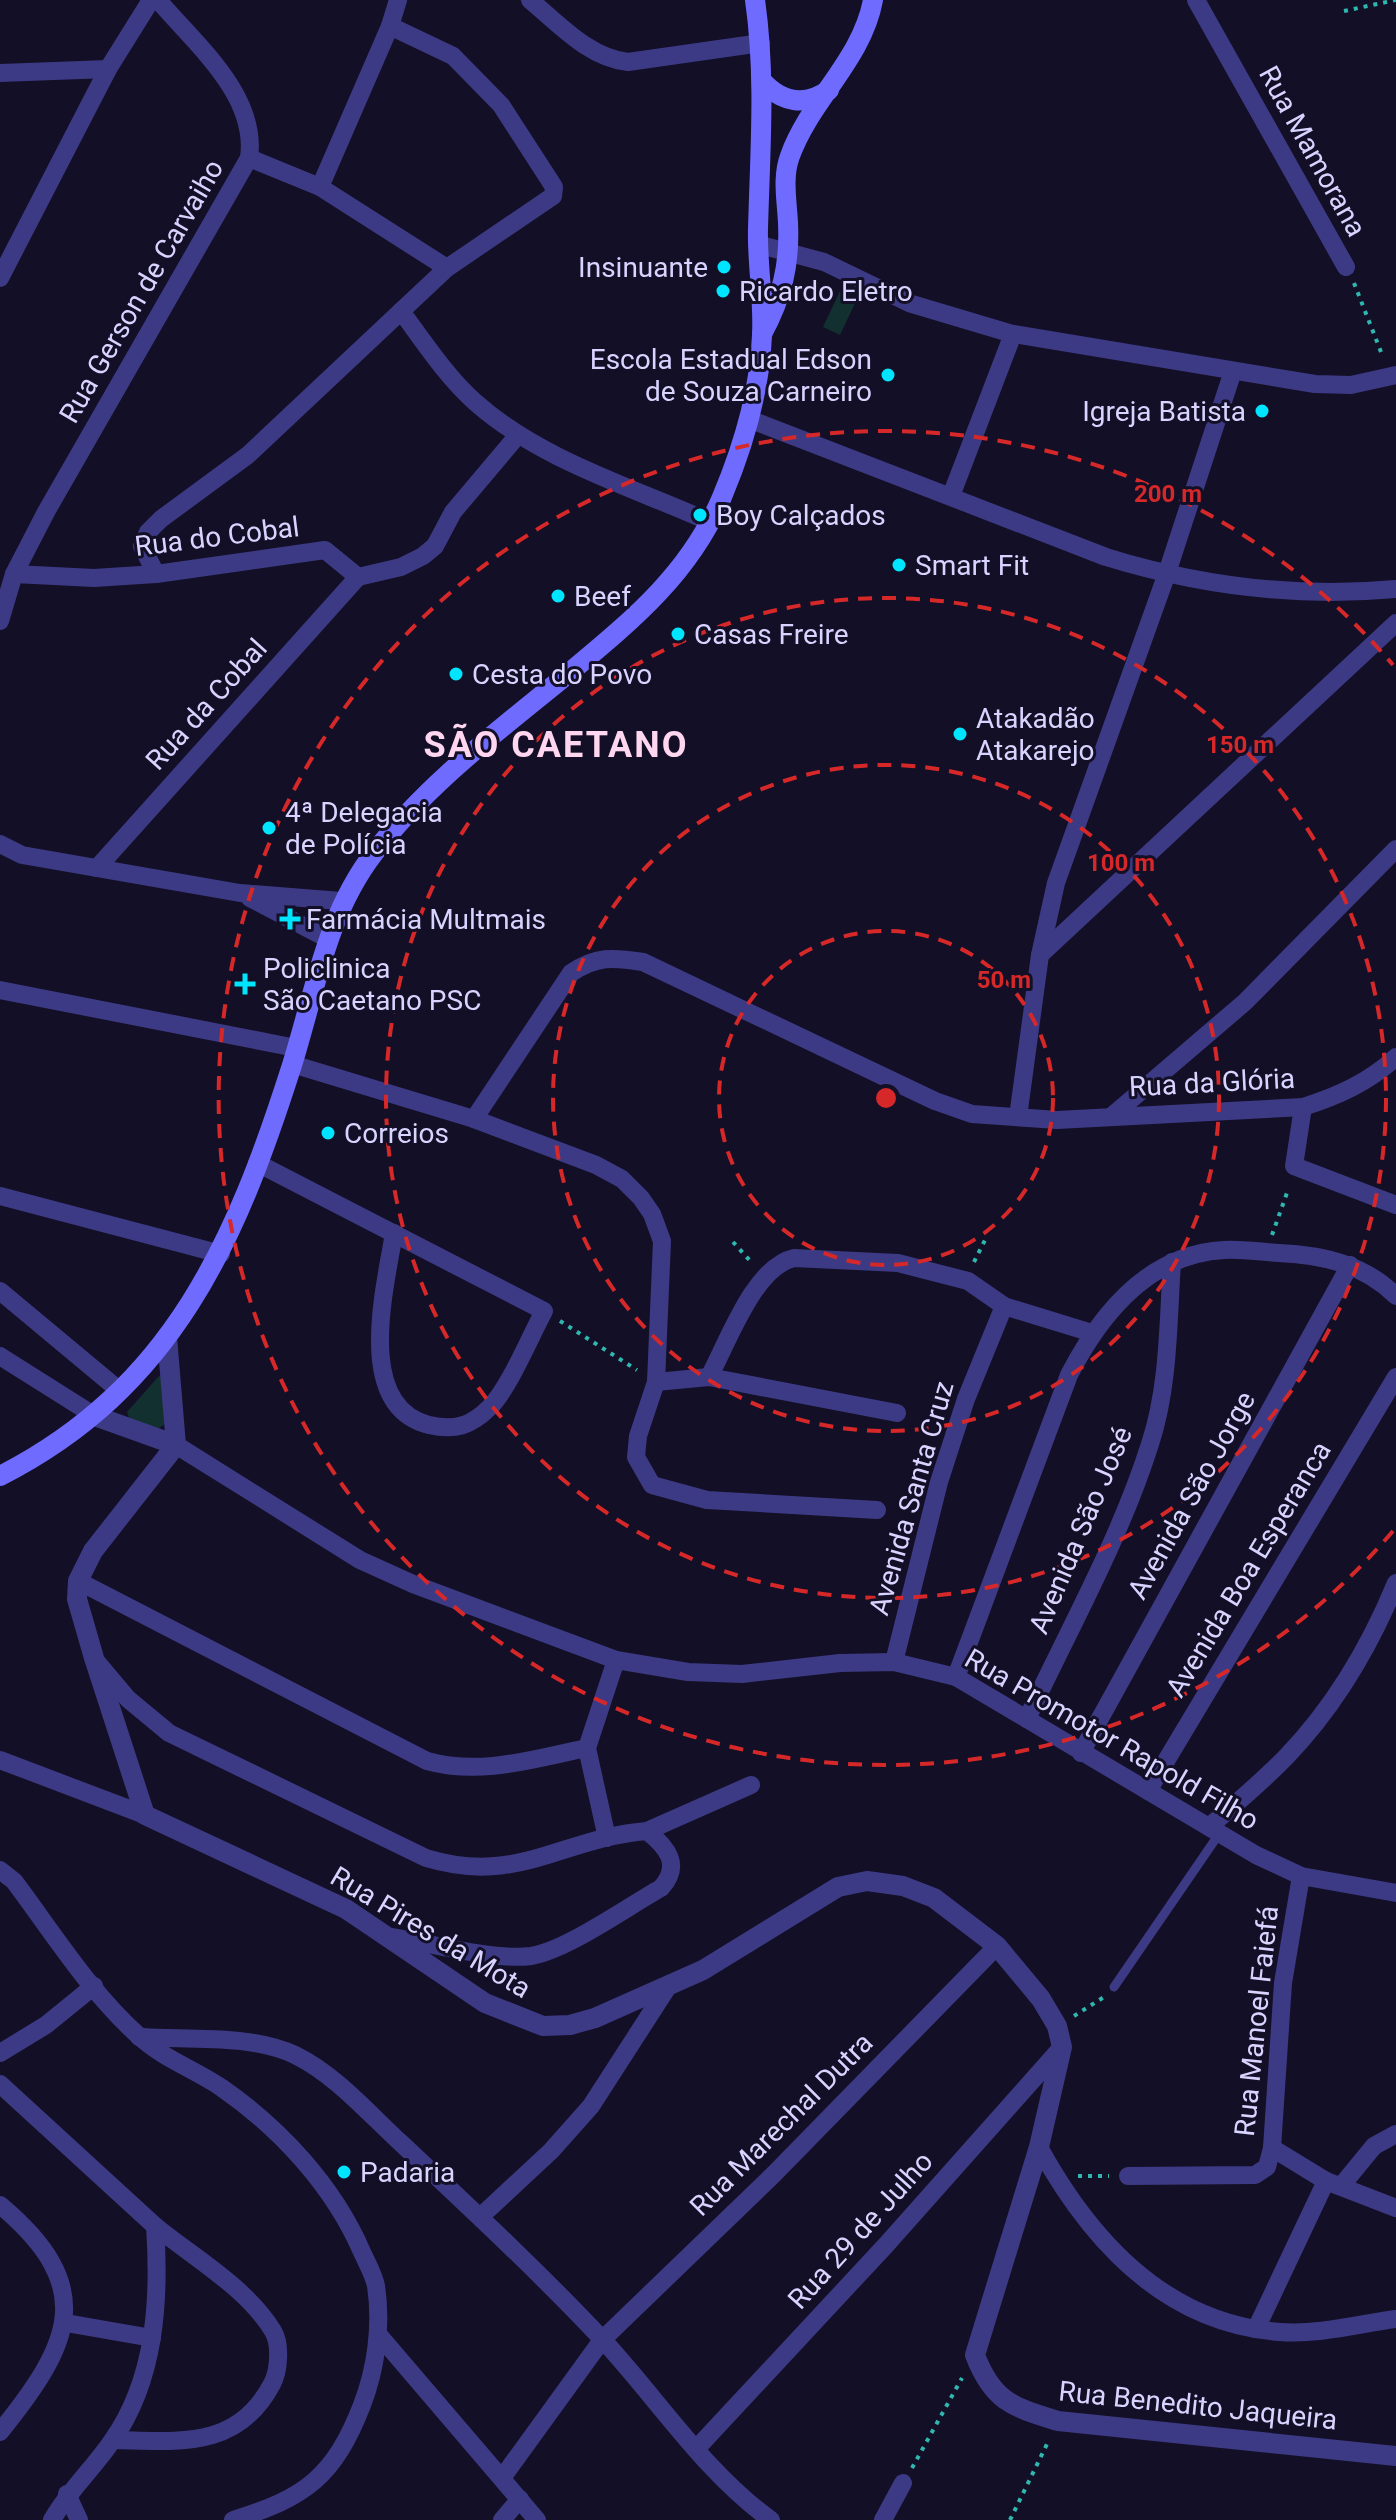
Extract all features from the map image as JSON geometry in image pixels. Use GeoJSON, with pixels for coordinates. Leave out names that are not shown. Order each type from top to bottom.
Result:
{"type":"FeatureCollection","features":[{"type":"Feature","properties":{"kind":"main road"},"geometry":{"type":"LineString","coordinates":[[0,1476],[42,1454],[95,1416],[120,1391],[167,1337],[221,1254],[294,1056],[341,901],[376,850],[428,792],[666,589],[710,522],[749,419],[762,334],[757,244],[762,81],[755,0]]}},
{"type":"Feature","properties":{"kind":"main road"},"geometry":{"type":"LineString","coordinates":[[762,334],[786,280],[789,250],[785,191],[789,159],[802,129],[857,46],[870,18],[873,0]]}},
{"type":"Feature","properties":{"kind":"main road"},"geometry":{"type":"LineString","coordinates":[[762,81],[778,96],[799,102],[829,90]]}},
{"type":"Feature","properties":{"kind":"street"},"geometry":{"type":"LineString","coordinates":[[0,278],[108,69],[151,0]]}},
{"type":"Feature","properties":{"kind":"street","name":"Rua Gerson de Carvaiho"},"geometry":{"type":"LineString","coordinates":[[0,621],[14,574],[46,512],[249,158],[252,140],[247,116],[232,88],[158,0]]}},
{"type":"Feature","properties":{"kind":"street"},"geometry":{"type":"LineString","coordinates":[[320,187],[390,26],[398,0]]}},
{"type":"Feature","properties":{"kind":"street"},"geometry":{"type":"LineString","coordinates":[[530,0],[581,42],[613,60],[628,62],[761,43]]}},
{"type":"Feature","properties":{"kind":"street","name":"Rua Mamorana"},"geometry":{"type":"LineString","coordinates":[[1196,0],[1346,267]]}},
{"type":"Feature","properties":{"kind":"street"},"geometry":{"type":"LineString","coordinates":[[156,574],[142,546],[148,532],[248,455],[447,268],[553,196],[554,187],[501,105],[453,56],[390,26]]}},
{"type":"Feature","properties":{"kind":"street"},"geometry":{"type":"LineString","coordinates":[[0,73],[108,69]]}},
{"type":"Feature","properties":{"kind":"street"},"geometry":{"type":"LineString","coordinates":[[249,158],[320,187],[447,268]]}},
{"type":"Feature","properties":{"kind":"street"},"geometry":{"type":"LineString","coordinates":[[757,244],[789,250],[909,303],[1013,334],[1315,384],[1351,385],[1393,377]]}},
{"type":"Feature","properties":{"kind":"street"},"geometry":{"type":"LineString","coordinates":[[401,311],[474,401],[518,435],[710,522]]}},
{"type":"Feature","properties":{"kind":"street"},"geometry":{"type":"LineString","coordinates":[[951,496],[1013,334]]}},
{"type":"Feature","properties":{"kind":"street"},"geometry":{"type":"LineString","coordinates":[[1018,1117],[1040,955],[1056,883],[1091,778],[1166,576],[1233,371]]}},
{"type":"Feature","properties":{"kind":"street"},"geometry":{"type":"LineString","coordinates":[[749,419],[1106,557],[1166,576],[1296,592],[1351,593],[1396,589]]}},
{"type":"Feature","properties":{"kind":"street"},"geometry":{"type":"LineString","coordinates":[[358,577],[401,567],[435,546],[445,525],[518,435]]}},
{"type":"Feature","properties":{"kind":"street","name":"Rua do Cobal"},"geometry":{"type":"LineString","coordinates":[[14,574],[94,578],[156,574],[325,550],[358,577]]}},
{"type":"Feature","properties":{"kind":"street","name":"Rua da Cobal"},"geometry":{"type":"LineString","coordinates":[[97,868],[358,577]]}},
{"type":"Feature","properties":{"kind":"street"},"geometry":{"type":"LineString","coordinates":[[1040,955],[1396,623]]}},
{"type":"Feature","properties":{"kind":"street"},"geometry":{"type":"LineString","coordinates":[[0,844],[22,855],[240,893],[341,901]]}},
{"type":"Feature","properties":{"kind":"street"},"geometry":{"type":"LineString","coordinates":[[1113,1115],[1245,1002],[1396,849]]}},
{"type":"Feature","properties":{"kind":"street"},"geometry":{"type":"LineString","coordinates":[[240,893],[328,939]]}},
{"type":"Feature","properties":{"kind":"street","name":"Rua da Glória"},"geometry":{"type":"LineString","coordinates":[[474,1119],[571,973],[592,959],[614,957],[643,962],[935,1101],[972,1114],[1057,1120],[1303,1107],[1336,1096],[1380,1071],[1396,1057]]}},
{"type":"Feature","properties":{"kind":"street"},"geometry":{"type":"LineString","coordinates":[[0,990],[294,1056],[474,1119],[596,1165],[622,1179],[652,1214],[662,1241],[656,1382],[638,1436],[636,1457],[652,1485],[707,1500],[877,1510]]}},
{"type":"Feature","properties":{"kind":"street"},"geometry":{"type":"LineString","coordinates":[[1303,1107],[1294,1166],[1396,1205]]}},
{"type":"Feature","properties":{"kind":"street"},"geometry":{"type":"LineString","coordinates":[[257,1163],[394,1233],[544,1311],[493,1405],[471,1425],[446,1429],[416,1421],[394,1405],[384,1381],[380,1344],[394,1233]]}},
{"type":"Feature","properties":{"kind":"street"},"geometry":{"type":"LineString","coordinates":[[0,1196],[221,1254]]}},
{"type":"Feature","properties":{"kind":"street"},"geometry":{"type":"LineString","coordinates":[[956,1677],[1069,1375],[1092,1333],[1111,1307],[1172,1262],[1223,1250],[1310,1254],[1350,1265],[1384,1284],[1396,1296]]}},
{"type":"Feature","properties":{"kind":"street"},"geometry":{"type":"LineString","coordinates":[[709,1377],[764,1275],[782,1261],[794,1258],[898,1263],[968,1281],[1004,1306],[1092,1333]]}},
{"type":"Feature","properties":{"kind":"street","name":"Avenida São José"},"geometry":{"type":"LineString","coordinates":[[1027,1719],[1128,1505],[1151,1442],[1164,1379],[1172,1262]]}},
{"type":"Feature","properties":{"kind":"street","name":"Avenida São Jorge"},"geometry":{"type":"LineString","coordinates":[[1081,1753],[1350,1265]]}},
{"type":"Feature","properties":{"kind":"street"},"geometry":{"type":"LineString","coordinates":[[0,1291],[120,1391]]}},
{"type":"Feature","properties":{"kind":"street","name":"Avenida Santa Cruz"},"geometry":{"type":"LineString","coordinates":[[894,1662],[939,1482],[966,1399],[1004,1306]]}},
{"type":"Feature","properties":{"kind":"street"},"geometry":{"type":"LineString","coordinates":[[145,1815],[77,1599],[78,1581],[93,1551],[176,1445],[167,1337]]}},
{"type":"Feature","properties":{"kind":"street"},"geometry":{"type":"LineString","coordinates":[[0,1356],[95,1416]]}},
{"type":"Feature","properties":{"kind":"street"},"geometry":{"type":"LineString","coordinates":[[656,1382],[709,1377],[897,1413]]}},
{"type":"Feature","properties":{"kind":"street","name":"Avenida Boa Esperanca"},"geometry":{"type":"LineString","coordinates":[[1148,1791],[1396,1377]]}},
{"type":"Feature","properties":{"kind":"street","name":"Rua Promotor Rapold Filho"},"geometry":{"type":"LineString","coordinates":[[95,1416],[176,1445],[360,1560],[413,1584],[616,1660],[688,1672],[742,1674],[840,1663],[894,1662],[956,1677],[1148,1791],[1213,1836],[1301,1876],[1396,1893]]}},
{"type":"Feature","properties":{"kind":"street"},"geometry":{"type":"LineString","coordinates":[[78,1581],[427,1761],[456,1769],[486,1768],[587,1748]]}},
{"type":"Feature","properties":{"kind":"street"},"geometry":{"type":"LineString","coordinates":[[1213,1836],[1316,1723],[1350,1676],[1396,1583]]}},
{"type":"Feature","properties":{"kind":"street"},"geometry":{"type":"LineString","coordinates":[[94,1658],[128,1699],[169,1733],[426,1858],[457,1867],[490,1869],[607,1838],[647,1831],[751,1785]]}},
{"type":"Feature","properties":{"kind":"street"},"geometry":{"type":"LineString","coordinates":[[607,1838],[587,1748],[616,1660]]}},
{"type":"Feature","properties":{"kind":"street","name":"Rua Pires da Mota"},"geometry":{"type":"LineString","coordinates":[[0,1760],[145,1815],[346,1909],[485,2003],[543,2026],[570,2025],[595,2018],[703,1970],[838,1887],[867,1881],[903,1886],[934,1898],[997,1946],[1041,1999],[1057,2026],[1062,2047]]}},
{"type":"Feature","properties":{"kind":"street"},"geometry":{"type":"LineString","coordinates":[[391,1937],[508,1956],[531,1956],[554,1948],[661,1888],[672,1872],[672,1860],[663,1844],[647,1831]]}},
{"type":"Feature","properties":{"kind":"street"},"geometry":{"type":"LineString","coordinates":[[0,1870],[14,1881],[94,1986],[139,2037],[221,2087],[296,2151],[347,2216],[376,2284],[378,2334],[369,2388],[353,2429],[322,2477],[282,2505],[233,2520]]}},
{"type":"Feature","properties":{"kind":"street","name":"Rua Manoel Faiefá"},"geometry":{"type":"LineString","coordinates":[[1128,2176],[1255,2175],[1265,2171],[1272,2148],[1283,1983],[1301,1876]]}},
{"type":"Feature","properties":{"kind":"street","name":"Rua Marechal Dutra"},"geometry":{"type":"LineString","coordinates":[[502,2478],[602,2340],[774,2174],[997,1946]]}},
{"type":"Feature","properties":{"kind":"street"},"geometry":{"type":"LineString","coordinates":[[480,2217],[551,2151],[591,2106],[669,1985]]}},
{"type":"Feature","properties":{"kind":"street"},"geometry":{"type":"LineString","coordinates":[[0,2053],[46,2025],[94,1986]]}},
{"type":"Feature","properties":{"kind":"street"},"geometry":{"type":"LineString","coordinates":[[139,2037],[248,2043],[294,2055],[334,2082],[480,2217],[602,2340],[753,2507],[771,2520]]}},
{"type":"Feature","properties":{"kind":"street"},"geometry":{"type":"LineString","coordinates":[[975,2355],[1039,2147],[1062,2047]]}},
{"type":"Feature","properties":{"kind":"street","name":"Rua 29 de Julho"},"geometry":{"type":"LineString","coordinates":[[697,2448],[886,2245],[1062,2047]]}},
{"type":"Feature","properties":{"kind":"street"},"geometry":{"type":"LineString","coordinates":[[0,2084],[155,2226],[245,2299],[275,2333],[278,2373],[260,2407],[225,2433],[181,2441],[113,2440]]}},
{"type":"Feature","properties":{"kind":"street"},"geometry":{"type":"LineString","coordinates":[[1256,2329],[1334,2183],[1374,2146],[1396,2134]]}},
{"type":"Feature","properties":{"kind":"street"},"geometry":{"type":"LineString","coordinates":[[1039,2147],[1055,2176],[1104,2244],[1148,2284],[1184,2307],[1256,2329],[1312,2331],[1396,2319]]}},
{"type":"Feature","properties":{"kind":"street"},"geometry":{"type":"LineString","coordinates":[[1272,2148],[1334,2183],[1396,2208]]}},
{"type":"Feature","properties":{"kind":"street"},"geometry":{"type":"LineString","coordinates":[[0,2205],[33,2236],[54,2265],[65,2291],[66,2323],[52,2356],[0,2432]]}},
{"type":"Feature","properties":{"kind":"street"},"geometry":{"type":"LineString","coordinates":[[52,2520],[67,2494],[113,2440],[135,2397],[159,2301],[155,2226]]}},
{"type":"Feature","properties":{"kind":"street"},"geometry":{"type":"LineString","coordinates":[[66,2323],[152,2338]]}},
{"type":"Feature","properties":{"kind":"street"},"geometry":{"type":"LineString","coordinates":[[378,2334],[537,2520]]}},
{"type":"Feature","properties":{"kind":"street","name":"Rua Benedito Jaqueira"},"geometry":{"type":"LineString","coordinates":[[975,2355],[984,2377],[997,2396],[1019,2409],[1058,2421],[1396,2456]]}},
{"type":"Feature","properties":{"kind":"street"},"geometry":{"type":"LineString","coordinates":[[883,2520],[903,2483]]}},
{"type":"Feature","properties":{"kind":"street"},"geometry":{"type":"LineString","coordinates":[[67,2494],[79,2520]]}},
{"type":"Feature","properties":{"kind":"street"},"geometry":{"type":"LineString","coordinates":[[502,2520],[520,2499]]}},
{"type":"Feature","properties":{"kind":"lane"},"geometry":{"type":"LineString","coordinates":[[1114,1987],[1213,1836]]}},
{"type":"Feature","properties":{"kind":"path"},"geometry":{"type":"LineString","coordinates":[[1344,11],[1396,0]]}},
{"type":"Feature","properties":{"kind":"path","name":"Rua Mamorana"},"geometry":{"type":"LineString","coordinates":[[1346,267],[1369,314],[1393,377]]}},
{"type":"Feature","properties":{"kind":"path"},"geometry":{"type":"LineString","coordinates":[[1266,1253],[1288,1190]]}},
{"type":"Feature","properties":{"kind":"path"},"geometry":{"type":"LineString","coordinates":[[968,1281],[987,1236]]}},
{"type":"Feature","properties":{"kind":"path"},"geometry":{"type":"LineString","coordinates":[[733,1242],[764,1275]]}},
{"type":"Feature","properties":{"kind":"path"},"geometry":{"type":"LineString","coordinates":[[544,1311],[656,1382]]}},
{"type":"Feature","properties":{"kind":"path"},"geometry":{"type":"LineString","coordinates":[[1057,2026],[1097,2004],[1114,1987]]}},
{"type":"Feature","properties":{"kind":"path"},"geometry":{"type":"LineString","coordinates":[[1055,2176],[1128,2176]]}},
{"type":"Feature","properties":{"kind":"path"},"geometry":{"type":"LineString","coordinates":[[903,2483],[975,2355]]}},
{"type":"Feature","properties":{"kind":"path"},"geometry":{"type":"LineString","coordinates":[[1010,2520],[1058,2421]]}},
{"type":"Feature","properties":{"kind":"green space"},"geometry":{"type":"Polygon","coordinates":[[[840,291],[857,299],[840,335],[823,327],[840,291]]]}},
{"type":"Feature","properties":{"kind":"green space"},"geometry":{"type":"Polygon","coordinates":[[[159,1376],[165,1377],[165,1424],[156,1430],[130,1420],[127,1412],[159,1376]]]}},
{"type":"Feature","properties":{"kind":"place","name":"Insinuante"},"geometry":{"type":"Point","coordinates":[724,267]}},
{"type":"Feature","properties":{"kind":"place","name":"Ricardo Eletro"},"geometry":{"type":"Point","coordinates":[723,291]}},
{"type":"Feature","properties":{"kind":"place","name":"Escola Estadual Edson de Souza Carneiro"},"geometry":{"type":"Point","coordinates":[888,375]}},
{"type":"Feature","properties":{"kind":"place","name":"Igreja Batista"},"geometry":{"type":"Point","coordinates":[1262,411]}},
{"type":"Feature","properties":{"kind":"place","name":"Boy Calçados"},"geometry":{"type":"Point","coordinates":[700,515]}},
{"type":"Feature","properties":{"kind":"place","name":"Smart Fit"},"geometry":{"type":"Point","coordinates":[899,565]}},
{"type":"Feature","properties":{"kind":"place","name":"Beef"},"geometry":{"type":"Point","coordinates":[558,596]}},
{"type":"Feature","properties":{"kind":"place","name":"Casas Freire"},"geometry":{"type":"Point","coordinates":[678,634]}},
{"type":"Feature","properties":{"kind":"place","name":"Cesta do Povo"},"geometry":{"type":"Point","coordinates":[456,674]}},
{"type":"Feature","properties":{"kind":"place","name":"Atakadão Atakarejo"},"geometry":{"type":"Point","coordinates":[960,734]}},
{"type":"Feature","properties":{"kind":"place","name":"4ª Delegacia de Polícia"},"geometry":{"type":"Point","coordinates":[269,828]}},
{"type":"Feature","properties":{"kind":"place","name":"Farmácia Multmais"},"geometry":{"type":"Point","coordinates":[290,919]}},
{"type":"Feature","properties":{"kind":"place","name":"Policlinica São Caetano PSC"},"geometry":{"type":"Point","coordinates":[245,984]}},
{"type":"Feature","properties":{"kind":"place","name":"Correios"},"geometry":{"type":"Point","coordinates":[328,1133]}},
{"type":"Feature","properties":{"kind":"place","name":"Padaria"},"geometry":{"type":"Point","coordinates":[344,2172]}},
{"type":"Feature","properties":{"kind":"district","name":"SÃO CAETANO"},"geometry":{"type":"Point","coordinates":[556,744]}}]}
